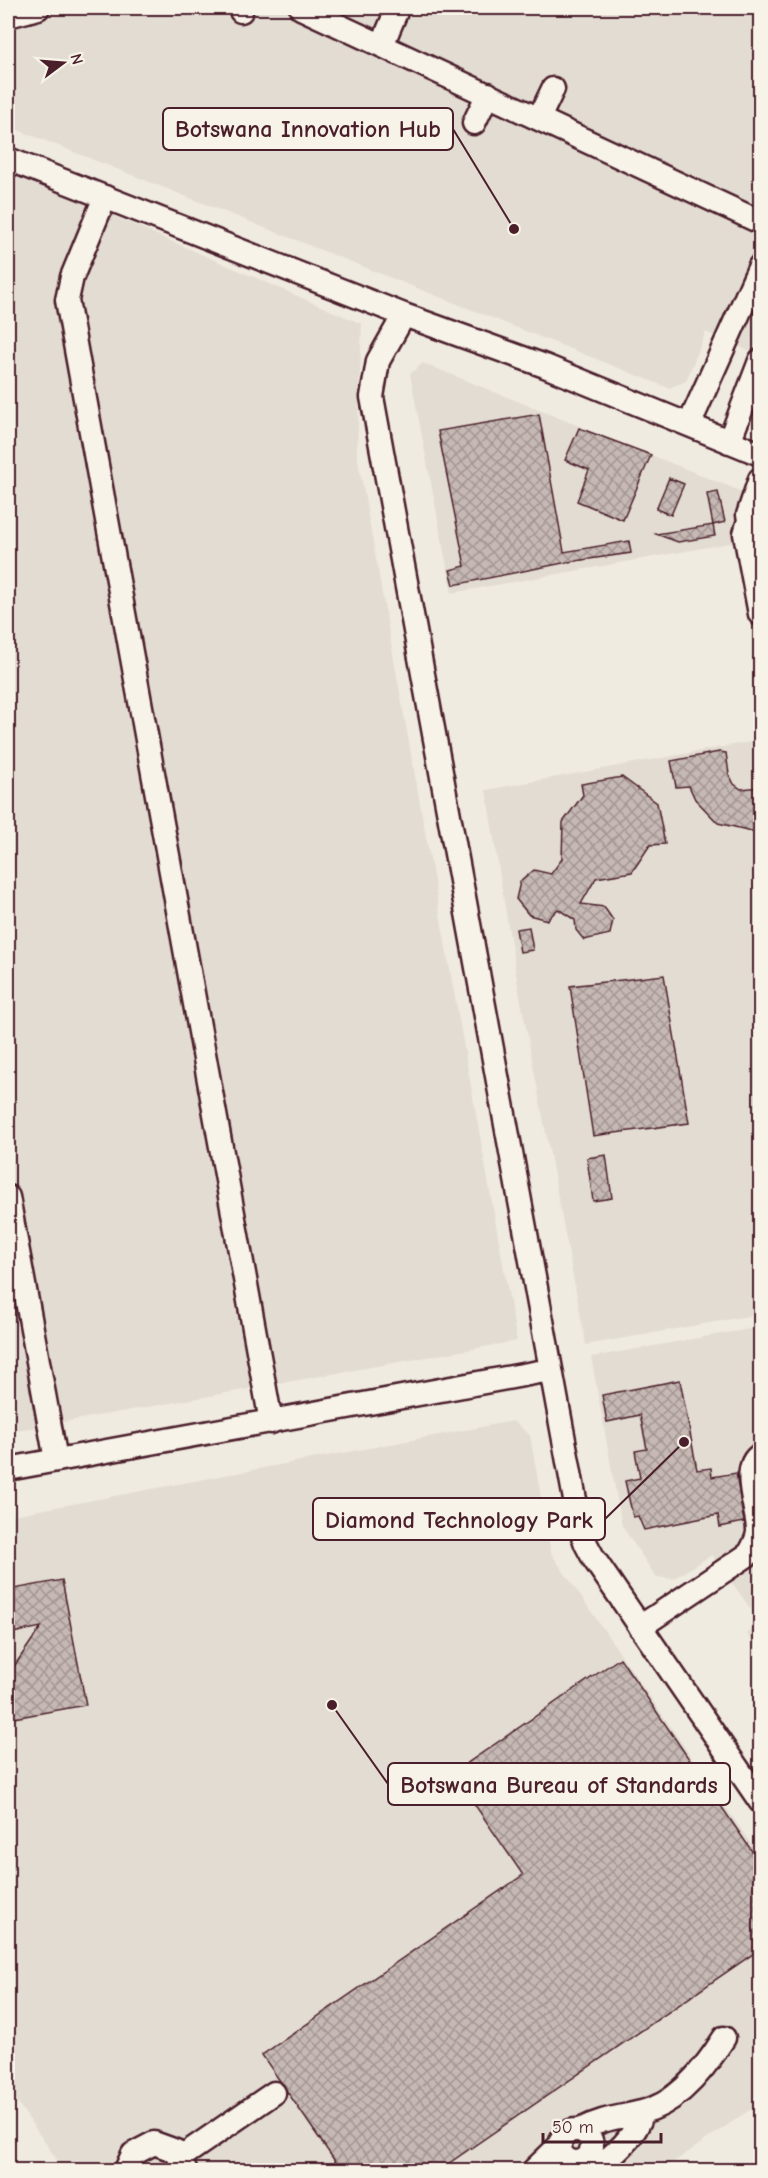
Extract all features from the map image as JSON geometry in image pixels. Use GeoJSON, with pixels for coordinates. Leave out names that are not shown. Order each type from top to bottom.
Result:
{"type":"FeatureCollection","features":[{"type":"Feature","properties":{"kind":"street"},"geometry":{"type":"LineString","coordinates":[[8,16],[38,8]]}},
{"type":"Feature","properties":{"kind":"street"},"geometry":{"type":"LineString","coordinates":[[301,8],[760,222]]}},
{"type":"Feature","properties":{"kind":"street"},"geometry":{"type":"LineString","coordinates":[[382,45],[396,12]]}},
{"type":"Feature","properties":{"kind":"street"},"geometry":{"type":"LineString","coordinates":[[539,118],[553,89]]}},
{"type":"Feature","properties":{"kind":"street"},"geometry":{"type":"LineString","coordinates":[[474,123],[488,94]]}},
{"type":"Feature","properties":{"kind":"street"},"geometry":{"type":"LineString","coordinates":[[8,159],[404,315],[546,366],[760,454]]}},
{"type":"Feature","properties":{"kind":"street"},"geometry":{"type":"LineString","coordinates":[[105,197],[72,277],[67,300],[271,1422]]}},
{"type":"Feature","properties":{"kind":"street"},"geometry":{"type":"LineString","coordinates":[[689,425],[760,266]]}},
{"type":"Feature","properties":{"kind":"street"},"geometry":{"type":"LineString","coordinates":[[404,315],[378,361],[372,397],[550,1370],[586,1544],[640,1627],[760,1801]]}},
{"type":"Feature","properties":{"kind":"street"},"geometry":{"type":"LineString","coordinates":[[729,442],[760,361]]}},
{"type":"Feature","properties":{"kind":"street"},"geometry":{"type":"LineString","coordinates":[[760,479],[755,523],[745,534],[760,614]]}},
{"type":"Feature","properties":{"kind":"street"},"geometry":{"type":"LineString","coordinates":[[8,1197],[56,1460]]}},
{"type":"Feature","properties":{"kind":"street"},"geometry":{"type":"LineString","coordinates":[[8,1470],[550,1370]]}},
{"type":"Feature","properties":{"kind":"street"},"geometry":{"type":"LineString","coordinates":[[640,1627],[755,1558],[758,1535],[751,1470],[760,1455]]}},
{"type":"Feature","properties":{"kind":"street"},"geometry":{"type":"LineString","coordinates":[[534,2170],[560,2145],[564,2134],[610,2117],[643,2112],[662,2103],[691,2080],[724,2038]]}},
{"type":"Feature","properties":{"kind":"street"},"geometry":{"type":"LineString","coordinates":[[126,2170],[133,2154],[146,2145],[154,2144],[169,2147],[183,2164],[274,2093]]}},
{"type":"Feature","properties":{"kind":"street"},"geometry":{"type":"LineString","coordinates":[[589,2167],[629,2139],[639,2127],[643,2112]]}},
{"type":"Feature","properties":{"kind":"street"},"geometry":{"type":"LineString","coordinates":[[580,2130],[589,2136],[592,2147],[589,2167]]}},
{"type":"Feature","properties":{"kind":"street"},"geometry":{"type":"LineString","coordinates":[[560,2145],[562,2154],[569,2160],[589,2167]]}},
{"type":"Feature","properties":{"kind":"shaded area"},"geometry":{"type":"Polygon","coordinates":[[[8,8],[760,8],[760,356],[706,332],[686,381],[669,388],[8,126],[8,8]]]}},
{"type":"Feature","properties":{"kind":"shaded area"},"geometry":{"type":"Polygon","coordinates":[[[8,170],[362,324],[357,454],[517,1341],[8,1432],[8,170]]]}},
{"type":"Feature","properties":{"kind":"shaded area"},"geometry":{"type":"Polygon","coordinates":[[[423,363],[760,499],[760,647],[742,541],[452,593],[410,374],[423,363]]]}},
{"type":"Feature","properties":{"kind":"shaded area"},"geometry":{"type":"Polygon","coordinates":[[[760,740],[760,1314],[586,1345],[516,975],[486,790],[760,740]]]}},
{"type":"Feature","properties":{"kind":"shaded area"},"geometry":{"type":"Polygon","coordinates":[[[760,1327],[760,1622],[712,1555],[673,1579],[656,1577],[622,1526],[591,1357],[760,1327]]]}},
{"type":"Feature","properties":{"kind":"shaded area"},"geometry":{"type":"Polygon","coordinates":[[[513,1421],[530,1435],[551,1553],[760,1857],[760,2103],[662,2170],[64,2170],[8,2089],[8,1516],[513,1421]]]}},
{"type":"Feature","properties":{"kind":"shaded area"},"geometry":{"type":"Polygon","coordinates":[[[760,1622],[760,1654],[747,1634],[760,1622]]]}},
{"type":"Feature","properties":{"kind":"building"},"geometry":{"type":"Polygon","coordinates":[[[539,414],[564,552],[629,541],[631,553],[568,562],[454,585],[450,570],[465,566],[438,431],[539,414]]]}},
{"type":"Feature","properties":{"kind":"building"},"geometry":{"type":"Polygon","coordinates":[[[579,428],[651,455],[623,520],[577,501],[589,470],[565,460],[579,428]]]}},
{"type":"Feature","properties":{"kind":"building"},"geometry":{"type":"Polygon","coordinates":[[[669,478],[684,484],[671,515],[656,509],[669,478]]]}},
{"type":"Feature","properties":{"kind":"building"},"geometry":{"type":"Polygon","coordinates":[[[718,492],[725,522],[713,525],[707,494],[718,492]]]}},
{"type":"Feature","properties":{"kind":"building"},"geometry":{"type":"Polygon","coordinates":[[[713,525],[715,536],[678,542],[656,534],[713,525]]]}},
{"type":"Feature","properties":{"kind":"building"},"geometry":{"type":"Polygon","coordinates":[[[719,752],[726,753],[729,774],[734,784],[741,789],[760,787],[760,833],[718,823],[695,799],[689,786],[676,787],[671,761],[719,752]]]}},
{"type":"Feature","properties":{"kind":"building"},"geometry":{"type":"Polygon","coordinates":[[[622,777],[657,803],[665,844],[650,845],[632,872],[596,878],[581,904],[604,907],[613,920],[610,934],[584,940],[576,930],[575,920],[558,909],[547,920],[529,915],[516,899],[520,882],[534,870],[551,874],[562,859],[563,822],[583,795],[581,784],[622,777]]]}},
{"type":"Feature","properties":{"kind":"building"},"geometry":{"type":"Polygon","coordinates":[[[529,927],[533,950],[520,952],[516,929],[529,927]]]}},
{"type":"Feature","properties":{"kind":"building"},"geometry":{"type":"Polygon","coordinates":[[[664,975],[689,1123],[593,1136],[570,986],[664,975]]]}},
{"type":"Feature","properties":{"kind":"building"},"geometry":{"type":"Polygon","coordinates":[[[606,1155],[612,1198],[593,1201],[587,1158],[606,1155]]]}},
{"type":"Feature","properties":{"kind":"building"},"geometry":{"type":"Polygon","coordinates":[[[680,1380],[697,1470],[711,1468],[712,1477],[736,1473],[744,1522],[720,1527],[718,1515],[644,1530],[638,1516],[633,1517],[625,1481],[640,1478],[635,1451],[647,1449],[640,1415],[607,1422],[602,1395],[680,1380]]]}},
{"type":"Feature","properties":{"kind":"building"},"geometry":{"type":"Polygon","coordinates":[[[62,1580],[86,1705],[8,1719],[8,1675],[41,1627],[8,1634],[8,1590],[62,1580]]]}},
{"type":"Feature","properties":{"kind":"building"},"geometry":{"type":"Polygon","coordinates":[[[620,1658],[760,1863],[760,1949],[439,2170],[341,2170],[262,2055],[523,1875],[453,1773],[620,1658]]]}},
{"type":"Feature","properties":{"kind":"place","name":"Botswana Innovation Hub"},"geometry":{"type":"Point","coordinates":[514,229]}},
{"type":"Feature","properties":{"kind":"place","name":"Diamond Technology Park"},"geometry":{"type":"Point","coordinates":[684,1442]}},
{"type":"Feature","properties":{"kind":"place","name":"Botswana Bureau of Standards"},"geometry":{"type":"Point","coordinates":[332,1705]}}]}
